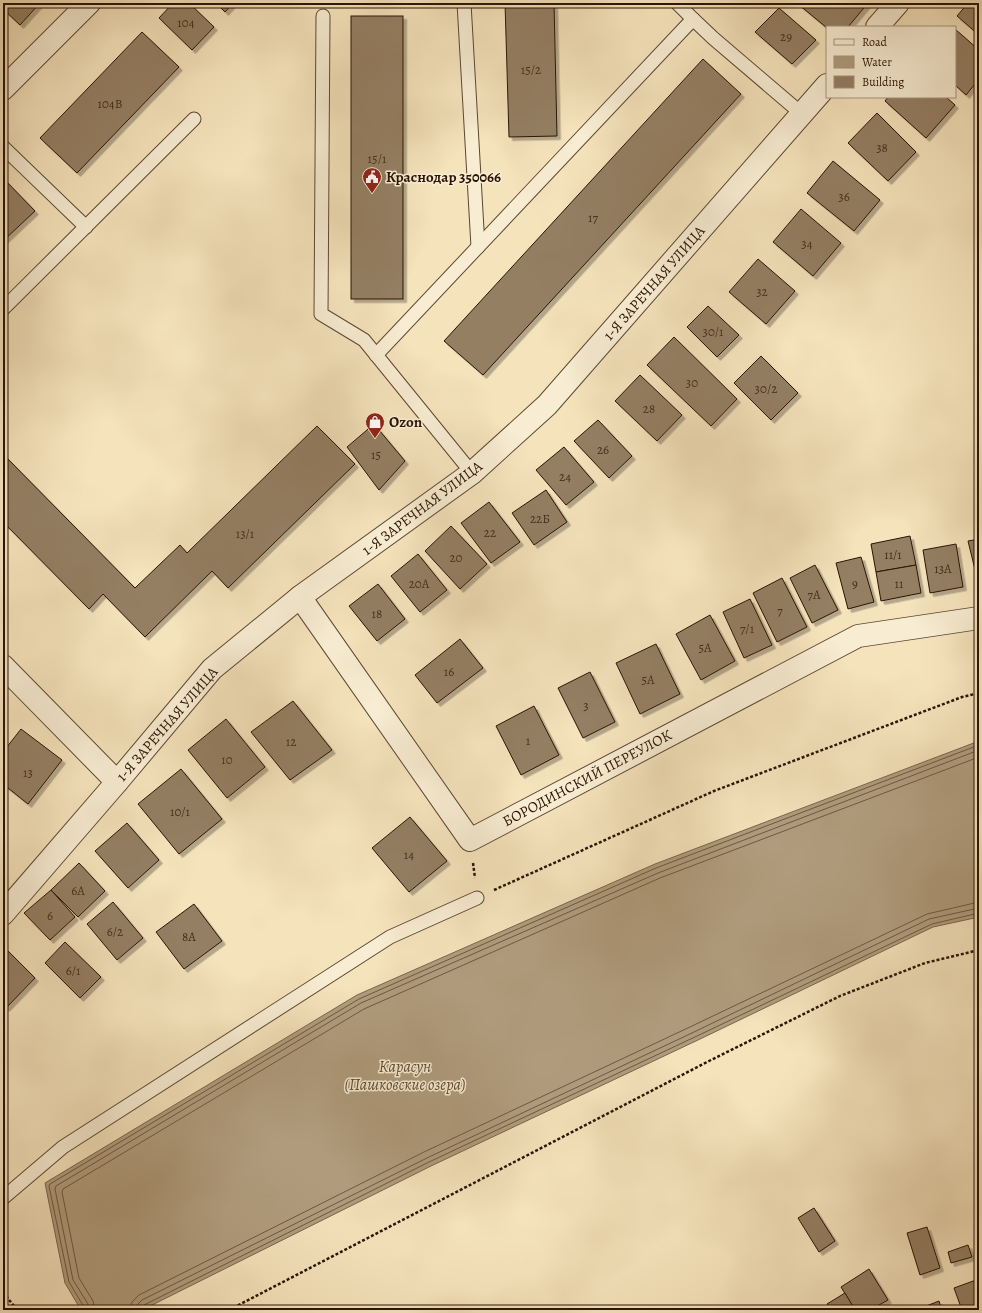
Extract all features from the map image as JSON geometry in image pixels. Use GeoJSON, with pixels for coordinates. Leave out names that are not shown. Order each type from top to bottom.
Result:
{"type":"FeatureCollection","features":[{"type":"Feature","properties":{"kind":"street"},"geometry":{"type":"LineString","coordinates":[[3,89],[89,3]]}},
{"type":"Feature","properties":{"kind":"street"},"geometry":{"type":"LineString","coordinates":[[878,26],[898,3]]}},
{"type":"Feature","properties":{"kind":"street","name":"1-Я ЗАРЕЧНАЯ УЛИЦА"},"geometry":{"type":"LineString","coordinates":[[3,914],[117,782],[212,668],[300,597],[472,473],[547,405],[826,86]]}},
{"type":"Feature","properties":{"kind":"street"},"geometry":{"type":"LineString","coordinates":[[300,597],[470,840]]}},
{"type":"Feature","properties":{"kind":"street","name":"БОРОДИНСКИЙ ПЕРЕУЛОК"},"geometry":{"type":"LineString","coordinates":[[470,840],[858,636],[979,618]]}},
{"type":"Feature","properties":{"kind":"street"},"geometry":{"type":"LineString","coordinates":[[3,666],[117,782]]}},
{"type":"Feature","properties":{"kind":"lane"},"geometry":{"type":"LineString","coordinates":[[464,3],[478,247]]}},
{"type":"Feature","properties":{"kind":"lane"},"geometry":{"type":"LineString","coordinates":[[677,3],[713,38],[802,114]]}},
{"type":"Feature","properties":{"kind":"lane"},"geometry":{"type":"LineString","coordinates":[[323,16],[321,314],[364,340],[472,473]]}},
{"type":"Feature","properties":{"kind":"lane"},"geometry":{"type":"LineString","coordinates":[[376,355],[693,19]]}},
{"type":"Feature","properties":{"kind":"lane"},"geometry":{"type":"LineString","coordinates":[[3,309],[194,119]]}},
{"type":"Feature","properties":{"kind":"lane"},"geometry":{"type":"LineString","coordinates":[[3,147],[86,227]]}},
{"type":"Feature","properties":{"kind":"lane"},"geometry":{"type":"LineString","coordinates":[[3,1198],[63,1147],[390,937],[477,898]]}},
{"type":"Feature","properties":{"kind":"path"},"geometry":{"type":"LineString","coordinates":[[470,840],[477,898],[714,791],[962,696],[979,693]]}},
{"type":"Feature","properties":{"kind":"path"},"geometry":{"type":"LineString","coordinates":[[229,1310],[702,1064],[840,996],[925,963],[979,950]]}},
{"type":"Feature","properties":{"kind":"path"},"geometry":{"type":"LineString","coordinates":[[3,1292],[17,1310]]}},
{"type":"Feature","properties":{"kind":"water","name":"Карасун (Пашковские озера)"},"geometry":{"type":"Polygon","coordinates":[[[979,741],[979,917],[933,927],[431,1166],[142,1310],[81,1310],[65,1283],[45,1183],[357,995],[655,864],[979,741]]]}},
{"type":"Feature","properties":{"kind":"building"},"geometry":{"type":"Polygon","coordinates":[[[3,3],[40,3],[20,25],[3,9],[3,3]]]}},
{"type":"Feature","properties":{"kind":"building"},"geometry":{"type":"Polygon","coordinates":[[[173,3],[189,3],[214,27],[192,50],[159,18],[173,3]]]}},
{"type":"Feature","properties":{"kind":"building"},"geometry":{"type":"Polygon","coordinates":[[[216,3],[233,3],[225,12],[216,3]]]}},
{"type":"Feature","properties":{"kind":"building"},"geometry":{"type":"Polygon","coordinates":[[[505,3],[554,3],[557,136],[509,137],[505,3]]]}},
{"type":"Feature","properties":{"kind":"building"},"geometry":{"type":"Polygon","coordinates":[[[868,3],[849,26],[826,27],[798,4],[868,3]]]}},
{"type":"Feature","properties":{"kind":"building"},"geometry":{"type":"Polygon","coordinates":[[[968,3],[979,3],[979,35],[957,16],[968,3]]]}},
{"type":"Feature","properties":{"kind":"building"},"geometry":{"type":"Polygon","coordinates":[[[779,8],[816,40],[792,64],[755,32],[779,8]]]}},
{"type":"Feature","properties":{"kind":"building"},"geometry":{"type":"Polygon","coordinates":[[[351,16],[403,16],[403,299],[351,299],[351,16]]]}},
{"type":"Feature","properties":{"kind":"building"},"geometry":{"type":"Polygon","coordinates":[[[956,30],[979,50],[979,79],[966,95],[956,86],[956,30]]]}},
{"type":"Feature","properties":{"kind":"building"},"geometry":{"type":"Polygon","coordinates":[[[142,32],[179,67],[77,173],[40,138],[142,32]]]}},
{"type":"Feature","properties":{"kind":"building"},"geometry":{"type":"Polygon","coordinates":[[[703,59],[741,94],[483,375],[444,341],[703,59]]]}},
{"type":"Feature","properties":{"kind":"building"},"geometry":{"type":"Polygon","coordinates":[[[887,98],[947,98],[955,105],[926,138],[885,101],[887,98]]]}},
{"type":"Feature","properties":{"kind":"building"},"geometry":{"type":"Polygon","coordinates":[[[877,113],[916,152],[888,181],[848,143],[877,113]]]}},
{"type":"Feature","properties":{"kind":"building"},"geometry":{"type":"Polygon","coordinates":[[[833,161],[880,200],[854,231],[807,193],[833,161]]]}},
{"type":"Feature","properties":{"kind":"building"},"geometry":{"type":"Polygon","coordinates":[[[3,178],[35,211],[3,241],[3,178]]]}},
{"type":"Feature","properties":{"kind":"building"},"geometry":{"type":"Polygon","coordinates":[[[801,209],[841,243],[813,276],[773,242],[801,209]]]}},
{"type":"Feature","properties":{"kind":"building"},"geometry":{"type":"Polygon","coordinates":[[[758,259],[795,291],[766,324],[729,292],[758,259]]]}},
{"type":"Feature","properties":{"kind":"building"},"geometry":{"type":"Polygon","coordinates":[[[708,306],[739,335],[717,357],[687,327],[708,306]]]}},
{"type":"Feature","properties":{"kind":"building"},"geometry":{"type":"Polygon","coordinates":[[[674,337],[737,399],[711,426],[647,365],[674,337]]]}},
{"type":"Feature","properties":{"kind":"building"},"geometry":{"type":"Polygon","coordinates":[[[761,356],[798,393],[771,420],[734,383],[761,356]]]}},
{"type":"Feature","properties":{"kind":"building"},"geometry":{"type":"Polygon","coordinates":[[[640,375],[682,415],[657,441],[615,401],[640,375]]]}},
{"type":"Feature","properties":{"kind":"building"},"geometry":{"type":"Polygon","coordinates":[[[598,420],[632,456],[609,478],[574,441],[598,420]]]}},
{"type":"Feature","properties":{"kind":"building"},"geometry":{"type":"Polygon","coordinates":[[[374,424],[405,461],[379,490],[347,447],[374,424]]]}},
{"type":"Feature","properties":{"kind":"building"},"geometry":{"type":"Polygon","coordinates":[[[317,426],[355,464],[228,588],[212,571],[145,637],[103,594],[89,609],[3,522],[3,454],[135,588],[180,545],[187,553],[317,426]]]}},
{"type":"Feature","properties":{"kind":"building"},"geometry":{"type":"Polygon","coordinates":[[[564,447],[594,482],[566,505],[536,470],[564,447]]]}},
{"type":"Feature","properties":{"kind":"building"},"geometry":{"type":"Polygon","coordinates":[[[546,490],[567,522],[534,545],[512,513],[546,490]]]}},
{"type":"Feature","properties":{"kind":"building"},"geometry":{"type":"Polygon","coordinates":[[[489,502],[520,542],[491,563],[461,523],[489,502]]]}},
{"type":"Feature","properties":{"kind":"building"},"geometry":{"type":"Polygon","coordinates":[[[451,526],[487,564],[460,589],[425,551],[451,526]]]}},
{"type":"Feature","properties":{"kind":"building"},"geometry":{"type":"Polygon","coordinates":[[[910,536],[916,565],[876,572],[871,544],[910,536]]]}},
{"type":"Feature","properties":{"kind":"building"},"geometry":{"type":"Polygon","coordinates":[[[979,539],[979,586],[968,541],[979,539]]]}},
{"type":"Feature","properties":{"kind":"building"},"geometry":{"type":"Polygon","coordinates":[[[956,544],[963,587],[930,593],[923,550],[956,544]]]}},
{"type":"Feature","properties":{"kind":"building"},"geometry":{"type":"Polygon","coordinates":[[[418,554],[447,590],[420,612],[391,576],[418,554]]]}},
{"type":"Feature","properties":{"kind":"building"},"geometry":{"type":"Polygon","coordinates":[[[861,557],[874,602],[848,609],[836,563],[861,557]]]}},
{"type":"Feature","properties":{"kind":"building"},"geometry":{"type":"Polygon","coordinates":[[[815,565],[838,610],[812,623],[790,578],[815,565]]]}},
{"type":"Feature","properties":{"kind":"building"},"geometry":{"type":"Polygon","coordinates":[[[916,565],[921,593],[881,601],[876,572],[916,565]]]}},
{"type":"Feature","properties":{"kind":"building"},"geometry":{"type":"Polygon","coordinates":[[[782,578],[807,627],[777,642],[753,593],[782,578]]]}},
{"type":"Feature","properties":{"kind":"building"},"geometry":{"type":"Polygon","coordinates":[[[378,584],[405,619],[377,641],[349,606],[378,584]]]}},
{"type":"Feature","properties":{"kind":"building"},"geometry":{"type":"Polygon","coordinates":[[[750,599],[772,645],[744,658],[723,612],[750,599]]]}},
{"type":"Feature","properties":{"kind":"building"},"geometry":{"type":"Polygon","coordinates":[[[710,615],[735,661],[701,680],[676,634],[710,615]]]}},
{"type":"Feature","properties":{"kind":"building"},"geometry":{"type":"Polygon","coordinates":[[[460,639],[483,668],[437,703],[415,675],[460,639]]]}},
{"type":"Feature","properties":{"kind":"building"},"geometry":{"type":"Polygon","coordinates":[[[656,644],[680,694],[640,714],[616,663],[656,644]]]}},
{"type":"Feature","properties":{"kind":"building"},"geometry":{"type":"Polygon","coordinates":[[[590,672],[615,722],[583,738],[558,688],[590,672]]]}},
{"type":"Feature","properties":{"kind":"building"},"geometry":{"type":"Polygon","coordinates":[[[293,701],[332,750],[290,780],[251,732],[293,701]]]}},
{"type":"Feature","properties":{"kind":"building"},"geometry":{"type":"Polygon","coordinates":[[[534,706],[559,755],[521,775],[496,726],[534,706]]]}},
{"type":"Feature","properties":{"kind":"building"},"geometry":{"type":"Polygon","coordinates":[[[226,719],[265,767],[227,798],[188,750],[226,719]]]}},
{"type":"Feature","properties":{"kind":"building"},"geometry":{"type":"Polygon","coordinates":[[[21,729],[62,760],[28,804],[3,784],[3,752],[21,729]]]}},
{"type":"Feature","properties":{"kind":"building"},"geometry":{"type":"Polygon","coordinates":[[[181,769],[222,819],[179,854],[138,804],[181,769]]]}},
{"type":"Feature","properties":{"kind":"building"},"geometry":{"type":"Polygon","coordinates":[[[410,817],[447,861],[409,892],[372,848],[410,817]]]}},
{"type":"Feature","properties":{"kind":"building"},"geometry":{"type":"Polygon","coordinates":[[[127,823],[159,860],[128,888],[95,851],[127,823]]]}},
{"type":"Feature","properties":{"kind":"building"},"geometry":{"type":"Polygon","coordinates":[[[79,863],[105,891],[78,917],[51,890],[79,863]]]}},
{"type":"Feature","properties":{"kind":"building"},"geometry":{"type":"Polygon","coordinates":[[[51,890],[75,917],[50,940],[24,913],[51,890]]]}},
{"type":"Feature","properties":{"kind":"building"},"geometry":{"type":"Polygon","coordinates":[[[113,902],[143,938],[117,960],[87,924],[113,902]]]}},
{"type":"Feature","properties":{"kind":"building"},"geometry":{"type":"Polygon","coordinates":[[[194,904],[222,941],[184,969],[156,932],[194,904]]]}},
{"type":"Feature","properties":{"kind":"building"},"geometry":{"type":"Polygon","coordinates":[[[65,942],[101,977],[80,998],[45,963],[65,942]]]}},
{"type":"Feature","properties":{"kind":"building"},"geometry":{"type":"Polygon","coordinates":[[[3,946],[35,978],[6,1008],[3,1005],[3,946]]]}},
{"type":"Feature","properties":{"kind":"building"},"geometry":{"type":"Polygon","coordinates":[[[814,1208],[835,1241],[819,1252],[798,1218],[814,1208]]]}},
{"type":"Feature","properties":{"kind":"building"},"geometry":{"type":"Polygon","coordinates":[[[927,1227],[940,1268],[920,1275],[907,1233],[927,1227]]]}},
{"type":"Feature","properties":{"kind":"building"},"geometry":{"type":"Polygon","coordinates":[[[968,1245],[972,1257],[951,1263],[948,1252],[968,1245]]]}},
{"type":"Feature","properties":{"kind":"building"},"geometry":{"type":"Polygon","coordinates":[[[869,1269],[888,1300],[870,1310],[855,1310],[841,1287],[869,1269]]]}},
{"type":"Feature","properties":{"kind":"building"},"geometry":{"type":"Polygon","coordinates":[[[976,1280],[979,1287],[979,1310],[962,1310],[954,1288],[976,1280]]]}},
{"type":"Feature","properties":{"kind":"building"},"geometry":{"type":"Polygon","coordinates":[[[845,1293],[855,1310],[831,1310],[827,1304],[845,1293]]]}},
{"type":"Feature","properties":{"kind":"building"},"geometry":{"type":"Polygon","coordinates":[[[939,1301],[942,1310],[916,1310],[939,1301]]]}},
{"type":"Feature","properties":{"kind":"place","name":"Краснодар 350066"},"geometry":{"type":"Point","coordinates":[372,194]}},
{"type":"Feature","properties":{"kind":"place","name":"Ozon"},"geometry":{"type":"Point","coordinates":[375,439]}}]}
